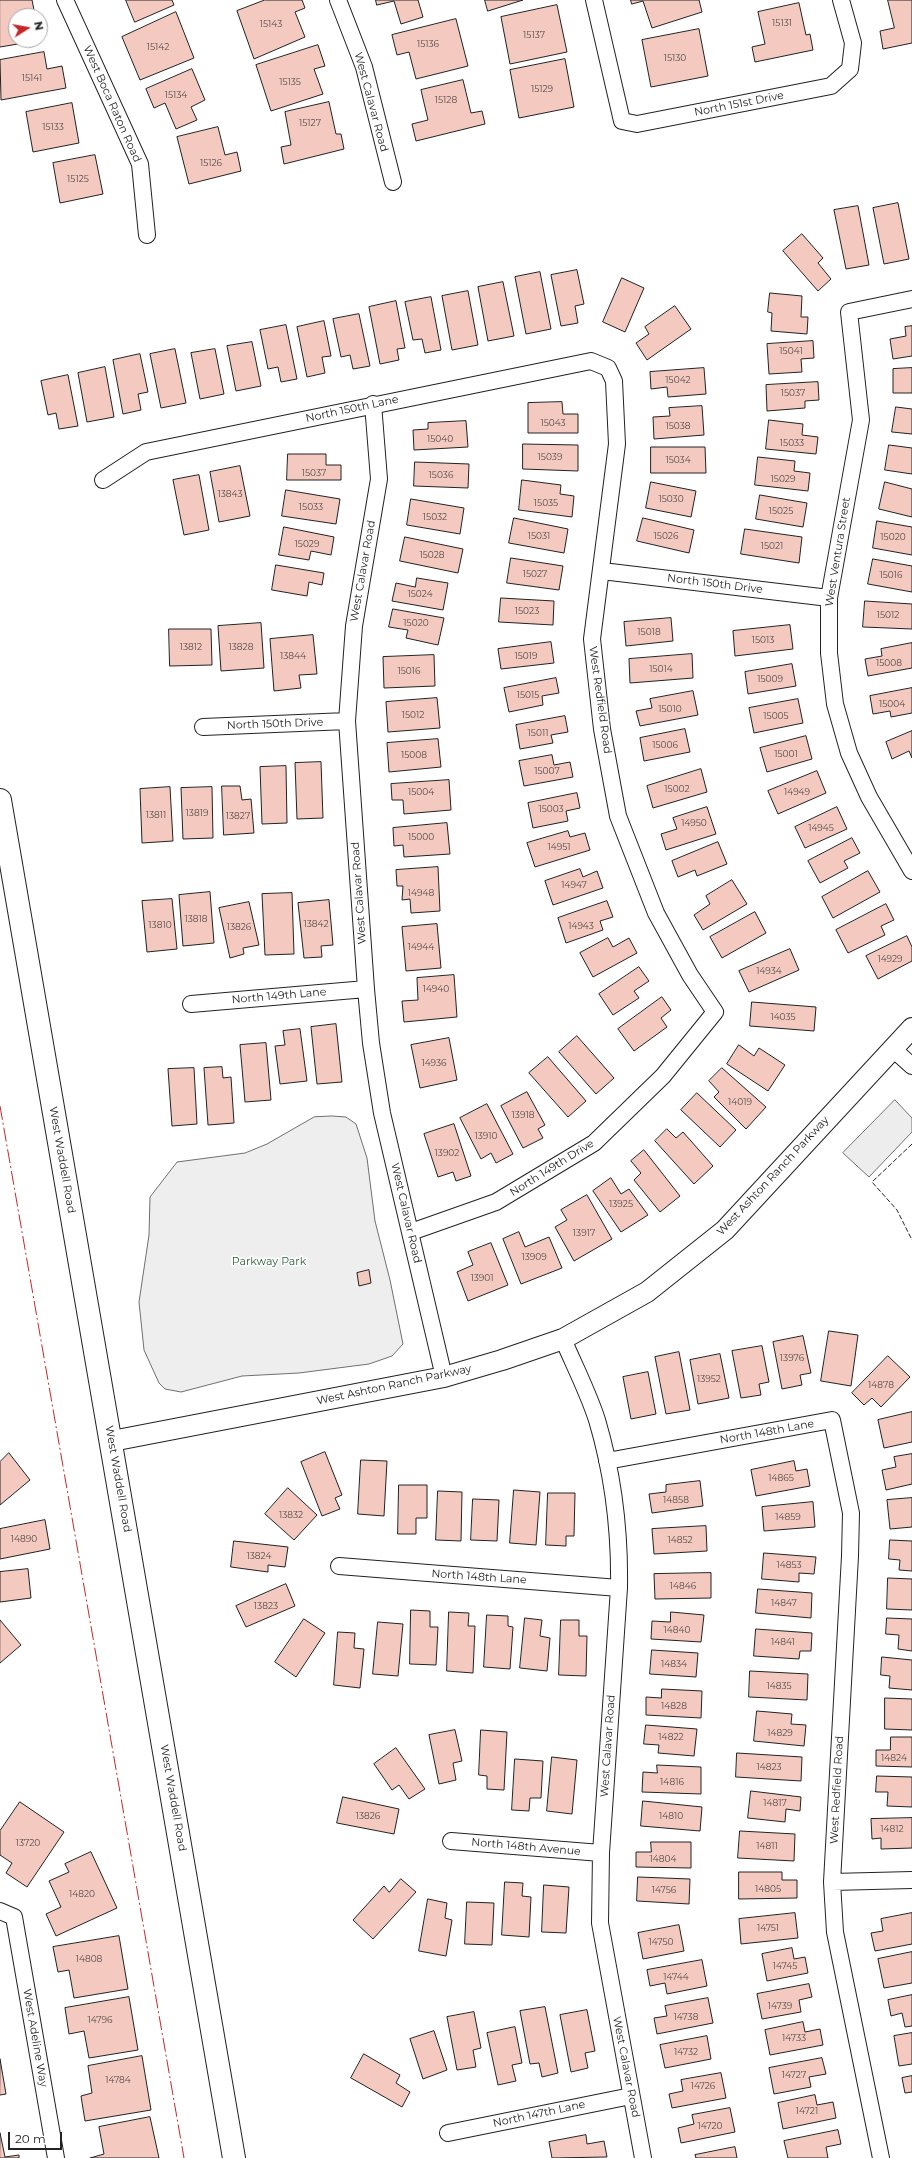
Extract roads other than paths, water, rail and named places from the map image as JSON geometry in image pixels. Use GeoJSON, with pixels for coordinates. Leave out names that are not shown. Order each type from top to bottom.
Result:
{"type":"FeatureCollection","features":[{"type":"Feature","properties":{"kind":"main road","name":"West Waddell Road"},"geometry":{"type":"LineString","coordinates":[[0,800],[112,1441],[234,2158]]}},
{"type":"Feature","properties":{"kind":"street","name":"West Boca Raton Road"},"geometry":{"type":"LineString","coordinates":[[65,0],[140,164],[147,235]]}},
{"type":"Feature","properties":{"kind":"street","name":"West Calavar Road"},"geometry":{"type":"LineString","coordinates":[[338,0],[364,67],[393,182]]}},
{"type":"Feature","properties":{"kind":"street","name":"North 151st Drive"},"geometry":{"type":"LineString","coordinates":[[594,0],[622,121],[637,124],[832,86],[850,69],[853,43],[841,0]]}},
{"type":"Feature","properties":{"kind":"street","name":"West Ventura Street"},"geometry":{"type":"LineString","coordinates":[[912,300],[849,312],[861,420],[829,598],[829,653],[836,704],[849,753],[869,797],[912,871]]}},
{"type":"Feature","properties":{"kind":"street","name":"North 150th Lane"},"geometry":{"type":"LineString","coordinates":[[103,480],[146,452],[373,404],[591,361],[608,368]]}},
{"type":"Feature","properties":{"kind":"street","name":"West Redfield Road"},"geometry":{"type":"LineString","coordinates":[[608,368],[614,381],[617,444],[592,639],[602,728],[618,816],[656,913],[690,975],[715,1012]]}},
{"type":"Feature","properties":{"kind":"street","name":"West Calavar Road"},"geometry":{"type":"LineString","coordinates":[[373,404],[379,479],[354,626],[347,721],[366,989],[370,1043],[382,1113],[444,1377]]}},
{"type":"Feature","properties":{"kind":"street","name":"North 150th Drive"},"geometry":{"type":"LineString","coordinates":[[602,570],[829,598]]}},
{"type":"Feature","properties":{"kind":"street","name":"North 150th Drive"},"geometry":{"type":"LineString","coordinates":[[203,727],[347,721]]}},
{"type":"Feature","properties":{"kind":"street","name":"North 149th Lane"},"geometry":{"type":"LineString","coordinates":[[191,1004],[366,989]]}},
{"type":"Feature","properties":{"kind":"street","name":"North 149th Drive"},"geometry":{"type":"LineString","coordinates":[[411,1232],[496,1202],[594,1143],[663,1076],[715,1012]]}},
{"type":"Feature","properties":{"kind":"street","name":"West Ashton Ranch Parkway"},"geometry":{"type":"LineString","coordinates":[[112,1441],[444,1377],[502,1360],[563,1338],[647,1292],[725,1230],[912,1028]]}},
{"type":"Feature","properties":{"kind":"street"},"geometry":{"type":"LineString","coordinates":[[892,1048],[912,1066]]}},
{"type":"Feature","properties":{"kind":"street","name":"West Calavar Road"},"geometry":{"type":"LineString","coordinates":[[563,1338],[596,1418],[607,1461],[620,1556],[601,1853],[600,1923],[630,2096],[643,2158]]}},
{"type":"Feature","properties":{"kind":"street","name":"West Redfield Road"},"geometry":{"type":"LineString","coordinates":[[832,1420],[851,1513],[850,1556],[832,1882],[835,1932],[881,2158]]}},
{"type":"Feature","properties":{"kind":"street","name":"North 148th Lane"},"geometry":{"type":"LineString","coordinates":[[607,1461],[832,1420]]}},
{"type":"Feature","properties":{"kind":"street","name":"North 148th Lane"},"geometry":{"type":"LineString","coordinates":[[339,1566],[619,1588]]}},
{"type":"Feature","properties":{"kind":"street","name":"North 148th Avenue"},"geometry":{"type":"LineString","coordinates":[[451,1841],[601,1853]]}},
{"type":"Feature","properties":{"kind":"street"},"geometry":{"type":"LineString","coordinates":[[832,1882],[912,1880]]}},
{"type":"Feature","properties":{"kind":"street","name":"West Adeline Way"},"geometry":{"type":"LineString","coordinates":[[7,1914],[56,2158]]}},
{"type":"Feature","properties":{"kind":"street","name":"North 147th Lane"},"geometry":{"type":"LineString","coordinates":[[448,2133],[630,2096]]}},
{"type":"Feature","properties":{"kind":"park label","name":"Parkway Park"},"geometry":{"type":"Point","coordinates":[269,1262]}}]}
